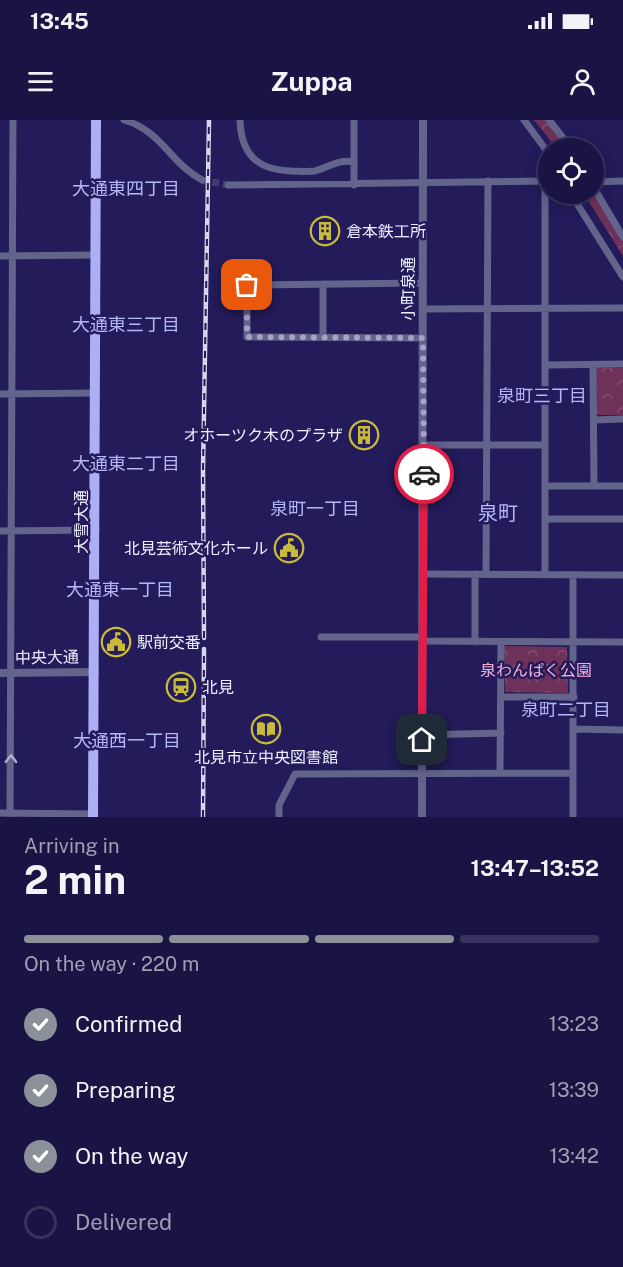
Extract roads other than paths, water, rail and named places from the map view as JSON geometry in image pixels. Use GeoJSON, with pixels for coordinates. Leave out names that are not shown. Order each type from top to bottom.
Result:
{"type":"FeatureCollection","features":[{"type":"Feature","properties":{"kind":"highway","name":"大雪大通"},"geometry":{"type":"LineString","coordinates":[[93,816],[96,120]]}},
{"type":"Feature","properties":{"kind":"street"},"geometry":{"type":"LineString","coordinates":[[10,815],[13,120]]}},
{"type":"Feature","properties":{"kind":"street"},"geometry":{"type":"LineString","coordinates":[[124,120],[151,132],[182,166],[202,180]]}},
{"type":"Feature","properties":{"kind":"street"},"geometry":{"type":"LineString","coordinates":[[240,120],[244,146],[256,162],[273,171],[315,171],[330,163],[345,160],[354,162]]}},
{"type":"Feature","properties":{"kind":"street"},"geometry":{"type":"LineString","coordinates":[[354,120],[354,185]]}},
{"type":"Feature","properties":{"kind":"street","name":"小町泉通"},"geometry":{"type":"LineString","coordinates":[[422,817],[423,120]]}},
{"type":"Feature","properties":{"kind":"street"},"geometry":{"type":"LineString","coordinates":[[524,120],[538,139]]}},
{"type":"Feature","properties":{"kind":"street"},"geometry":{"type":"LineString","coordinates":[[549,120],[563,138]]}},
{"type":"Feature","properties":{"kind":"street"},"geometry":{"type":"LineString","coordinates":[[486,574],[488,181]]}},
{"type":"Feature","properties":{"kind":"street"},"geometry":{"type":"LineString","coordinates":[[228,184],[354,185],[538,181]]}},
{"type":"Feature","properties":{"kind":"street"},"geometry":{"type":"LineString","coordinates":[[604,182],[623,181]]}},
{"type":"Feature","properties":{"kind":"street"},"geometry":{"type":"LineString","coordinates":[[545,574],[547,204]]}},
{"type":"Feature","properties":{"kind":"street"},"geometry":{"type":"LineString","coordinates":[[577,204],[623,277]]}},
{"type":"Feature","properties":{"kind":"street"},"geometry":{"type":"LineString","coordinates":[[603,204],[623,237]]}},
{"type":"Feature","properties":{"kind":"street"},"geometry":{"type":"LineString","coordinates":[[0,256],[96,255]]}},
{"type":"Feature","properties":{"kind":"street"},"geometry":{"type":"LineString","coordinates":[[423,283],[247,285],[247,337],[423,338]]}},
{"type":"Feature","properties":{"kind":"street"},"geometry":{"type":"LineString","coordinates":[[323,284],[323,337]]}},
{"type":"Feature","properties":{"kind":"street"},"geometry":{"type":"LineString","coordinates":[[423,309],[623,308]]}},
{"type":"Feature","properties":{"kind":"street"},"geometry":{"type":"LineString","coordinates":[[546,365],[623,364]]}},
{"type":"Feature","properties":{"kind":"street"},"geometry":{"type":"LineString","coordinates":[[593,365],[594,486]]}},
{"type":"Feature","properties":{"kind":"street"},"geometry":{"type":"LineString","coordinates":[[0,394],[96,393]]}},
{"type":"Feature","properties":{"kind":"street"},"geometry":{"type":"LineString","coordinates":[[594,420],[623,419]]}},
{"type":"Feature","properties":{"kind":"street"},"geometry":{"type":"LineString","coordinates":[[424,445],[545,445]]}},
{"type":"Feature","properties":{"kind":"street"},"geometry":{"type":"LineString","coordinates":[[546,486],[623,486]]}},
{"type":"Feature","properties":{"kind":"street"},"geometry":{"type":"LineString","coordinates":[[545,519],[623,519]]}},
{"type":"Feature","properties":{"kind":"street"},"geometry":{"type":"LineString","coordinates":[[0,531],[96,530]]}},
{"type":"Feature","properties":{"kind":"street"},"geometry":{"type":"LineString","coordinates":[[424,574],[623,575]]}},
{"type":"Feature","properties":{"kind":"street"},"geometry":{"type":"LineString","coordinates":[[475,574],[475,642]]}},
{"type":"Feature","properties":{"kind":"street"},"geometry":{"type":"LineString","coordinates":[[573,575],[573,817]]}},
{"type":"Feature","properties":{"kind":"street"},"geometry":{"type":"LineString","coordinates":[[321,637],[475,642],[623,642]]}},
{"type":"Feature","properties":{"kind":"street"},"geometry":{"type":"LineString","coordinates":[[500,773],[501,642]]}},
{"type":"Feature","properties":{"kind":"street","name":"中央大通"},"geometry":{"type":"LineString","coordinates":[[0,673],[95,672]]}},
{"type":"Feature","properties":{"kind":"street"},"geometry":{"type":"LineString","coordinates":[[501,697],[574,697]]}},
{"type":"Feature","properties":{"kind":"street"},"geometry":{"type":"LineString","coordinates":[[574,729],[623,730]]}},
{"type":"Feature","properties":{"kind":"street"},"geometry":{"type":"LineString","coordinates":[[422,735],[501,733]]}},
{"type":"Feature","properties":{"kind":"street"},"geometry":{"type":"LineString","coordinates":[[279,817],[279,805],[295,774],[572,773]]}},
{"type":"Feature","properties":{"kind":"street"},"geometry":{"type":"LineString","coordinates":[[0,813],[93,816]]}},
{"type":"Feature","properties":{"kind":"tunnel"},"geometry":{"type":"LineString","coordinates":[[202,180],[228,185]]}},
{"type":"Feature","properties":{"kind":"railway"},"geometry":{"type":"LineString","coordinates":[[204,638],[203,470],[209,120]]}},
{"type":"Feature","properties":{"kind":"railway"},"geometry":{"type":"LineString","coordinates":[[203,817],[204,649]]}},
{"type":"Feature","properties":{"kind":"place","name":"倉本鉄工所"},"geometry":{"type":"Point","coordinates":[325,231]}},
{"type":"Feature","properties":{"kind":"place","name":"オホーツク木のプラザ"},"geometry":{"type":"Point","coordinates":[364,435]}},
{"type":"Feature","properties":{"kind":"place","name":"北見芸術文化ホール"},"geometry":{"type":"Point","coordinates":[289,548]}},
{"type":"Feature","properties":{"kind":"place","name":"駅前交番"},"geometry":{"type":"Point","coordinates":[116,642]}},
{"type":"Feature","properties":{"kind":"place","name":"北見"},"geometry":{"type":"Point","coordinates":[181,687]}},
{"type":"Feature","properties":{"kind":"place","name":"北見市立中央図書館"},"geometry":{"type":"Point","coordinates":[266,729]}},
{"type":"Feature","properties":{"kind":"district","name":"大通東四丁目"},"geometry":{"type":"Point","coordinates":[126,189]}},
{"type":"Feature","properties":{"kind":"district","name":"大通東三丁目"},"geometry":{"type":"Point","coordinates":[126,325]}},
{"type":"Feature","properties":{"kind":"district","name":"泉町三丁目"},"geometry":{"type":"Point","coordinates":[542,396]}},
{"type":"Feature","properties":{"kind":"district","name":"大通東二丁目"},"geometry":{"type":"Point","coordinates":[126,464]}},
{"type":"Feature","properties":{"kind":"district","name":"泉町一丁目"},"geometry":{"type":"Point","coordinates":[315,509]}},
{"type":"Feature","properties":{"kind":"district","name":"泉町"},"geometry":{"type":"Point","coordinates":[498,513]}},
{"type":"Feature","properties":{"kind":"district","name":"大通東一丁目"},"geometry":{"type":"Point","coordinates":[120,590]}},
{"type":"Feature","properties":{"kind":"district","name":"泉町二丁目"},"geometry":{"type":"Point","coordinates":[566,710]}},
{"type":"Feature","properties":{"kind":"district","name":"大通西一丁目"},"geometry":{"type":"Point","coordinates":[127,741]}},
{"type":"Feature","properties":{"kind":"park label","name":"泉わんぱく公園"},"geometry":{"type":"Point","coordinates":[536,670]}}]}
